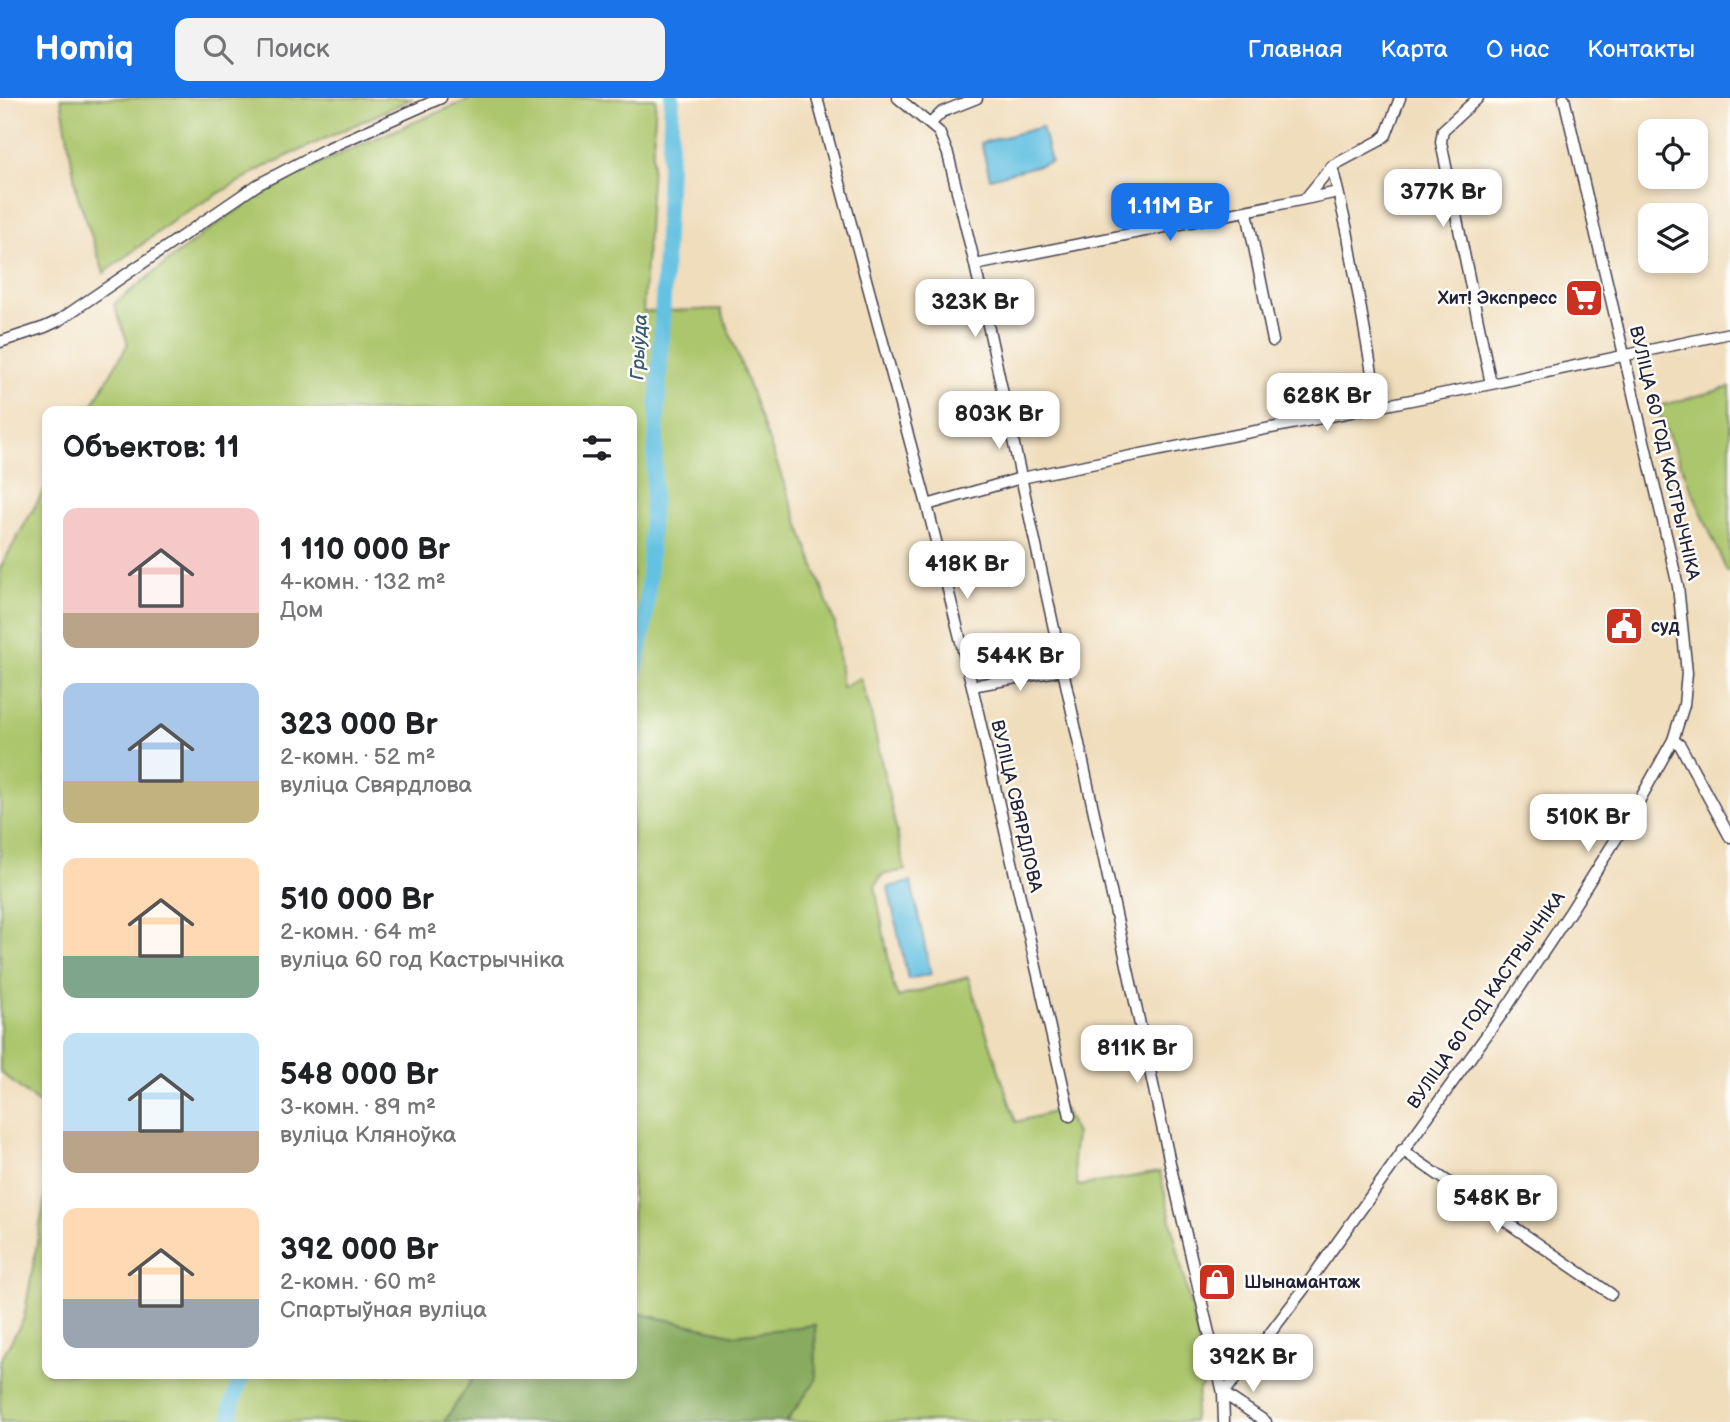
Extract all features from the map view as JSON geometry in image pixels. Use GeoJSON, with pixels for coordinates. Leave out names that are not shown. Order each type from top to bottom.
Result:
{"type":"FeatureCollection","features":[{"type":"Feature","properties":{"kind":"street"},"geometry":{"type":"LineString","coordinates":[[0,342],[58,321],[257,185],[326,149],[441,98]]}},
{"type":"Feature","properties":{"kind":"street","name":"ВУЛІЦА СВЯРДЛОВА"},"geometry":{"type":"LineString","coordinates":[[817,98],[927,505],[972,686],[1070,1116]]}},
{"type":"Feature","properties":{"kind":"street"},"geometry":{"type":"LineString","coordinates":[[898,98],[931,123],[939,132],[948,154],[975,265],[1223,1393],[1224,1422]]}},
{"type":"Feature","properties":{"kind":"street"},"geometry":{"type":"LineString","coordinates":[[931,123],[942,113],[977,98]]}},
{"type":"Feature","properties":{"kind":"street"},"geometry":{"type":"LineString","coordinates":[[1305,199],[1332,166],[1386,135],[1400,98]]}},
{"type":"Feature","properties":{"kind":"street"},"geometry":{"type":"LineString","coordinates":[[1478,98],[1443,130],[1441,142],[1490,384]]}},
{"type":"Feature","properties":{"kind":"street","name":"ВУЛІЦА 60 ГОД КАСТРЫЧНІКА"},"geometry":{"type":"LineString","coordinates":[[1223,1393],[1303,1290],[1509,1004],[1633,812],[1673,740],[1684,705],[1687,673],[1678,586],[1564,98]]}},
{"type":"Feature","properties":{"kind":"street"},"geometry":{"type":"LineString","coordinates":[[1332,166],[1347,230],[1378,407]]}},
{"type":"Feature","properties":{"kind":"street"},"geometry":{"type":"LineString","coordinates":[[975,265],[1338,192]]}},
{"type":"Feature","properties":{"kind":"street"},"geometry":{"type":"LineString","coordinates":[[1247,212],[1273,341]]}},
{"type":"Feature","properties":{"kind":"street"},"geometry":{"type":"LineString","coordinates":[[927,505],[1021,478],[1730,333]]}},
{"type":"Feature","properties":{"kind":"street"},"geometry":{"type":"LineString","coordinates":[[972,686],[1062,670]]}},
{"type":"Feature","properties":{"kind":"street"},"geometry":{"type":"LineString","coordinates":[[1673,740],[1680,745],[1730,836]]}},
{"type":"Feature","properties":{"kind":"street"},"geometry":{"type":"LineString","coordinates":[[1402,1150],[1611,1294]]}},
{"type":"Feature","properties":{"kind":"street"},"geometry":{"type":"LineString","coordinates":[[1223,1393],[1266,1422]]}},
{"type":"Feature","properties":{"kind":"green space"},"geometry":{"type":"Polygon","coordinates":[[[61,98],[413,98],[266,166],[178,217],[104,273],[77,193],[61,98]]]}},
{"type":"Feature","properties":{"kind":"green space"},"geometry":{"type":"Polygon","coordinates":[[[473,98],[656,98],[643,312],[721,309],[835,624],[842,687],[860,678],[870,709],[905,870],[882,875],[875,886],[893,984],[898,997],[968,977],[1016,1122],[1064,1109],[1076,1134],[1073,1159],[1078,1186],[1160,1172],[1205,1370],[1205,1382],[1199,1390],[1193,1422],[786,1422],[816,1380],[815,1325],[736,1335],[637,1313],[637,406],[92,406],[128,344],[114,304],[204,234],[260,196],[338,155],[473,98]]]}},
{"type":"Feature","properties":{"kind":"green space"},"geometry":{"type":"Polygon","coordinates":[[[1730,387],[1730,571],[1727,572],[1656,407],[1730,387]]]}},
{"type":"Feature","properties":{"kind":"green space"},"geometry":{"type":"Polygon","coordinates":[[[42,494],[42,1106],[0,1072],[0,568],[42,494]]]}},
{"type":"Feature","properties":{"kind":"green space"},"geometry":{"type":"Polygon","coordinates":[[[42,1215],[42,1379],[473,1379],[444,1422],[0,1422],[0,1361],[24,1318],[42,1215]]]}},
{"type":"Feature","properties":{"kind":"green space"},"geometry":{"type":"Polygon","coordinates":[[[637,1313],[736,1335],[815,1325],[816,1380],[786,1422],[444,1422],[473,1379],[637,1379],[637,1313]]]}},
{"type":"Feature","properties":{"kind":"water"},"geometry":{"type":"Polygon","coordinates":[[[1042,127],[1051,162],[990,178],[981,143],[1042,127]]]}},
{"type":"Feature","properties":{"kind":"water"},"geometry":{"type":"Polygon","coordinates":[[[911,882],[931,974],[908,979],[888,887],[911,882]]]}},
{"type":"Feature","properties":{"kind":"waterway","name":"Грыўда"},"geometry":{"type":"LineString","coordinates":[[637,661],[648,586],[672,98]]}},
{"type":"Feature","properties":{"kind":"waterway","name":"Грыўда"},"geometry":{"type":"LineString","coordinates":[[232,1422],[231,1408],[240,1379]]}},
{"type":"Feature","properties":{"kind":"place","name":"Хит! Экспресс"},"geometry":{"type":"Point","coordinates":[1584,298]}},
{"type":"Feature","properties":{"kind":"place","name":"суд"},"geometry":{"type":"Point","coordinates":[1624,626]}},
{"type":"Feature","properties":{"kind":"place","name":"Шынамантаж"},"geometry":{"type":"Point","coordinates":[1217,1282]}}]}
